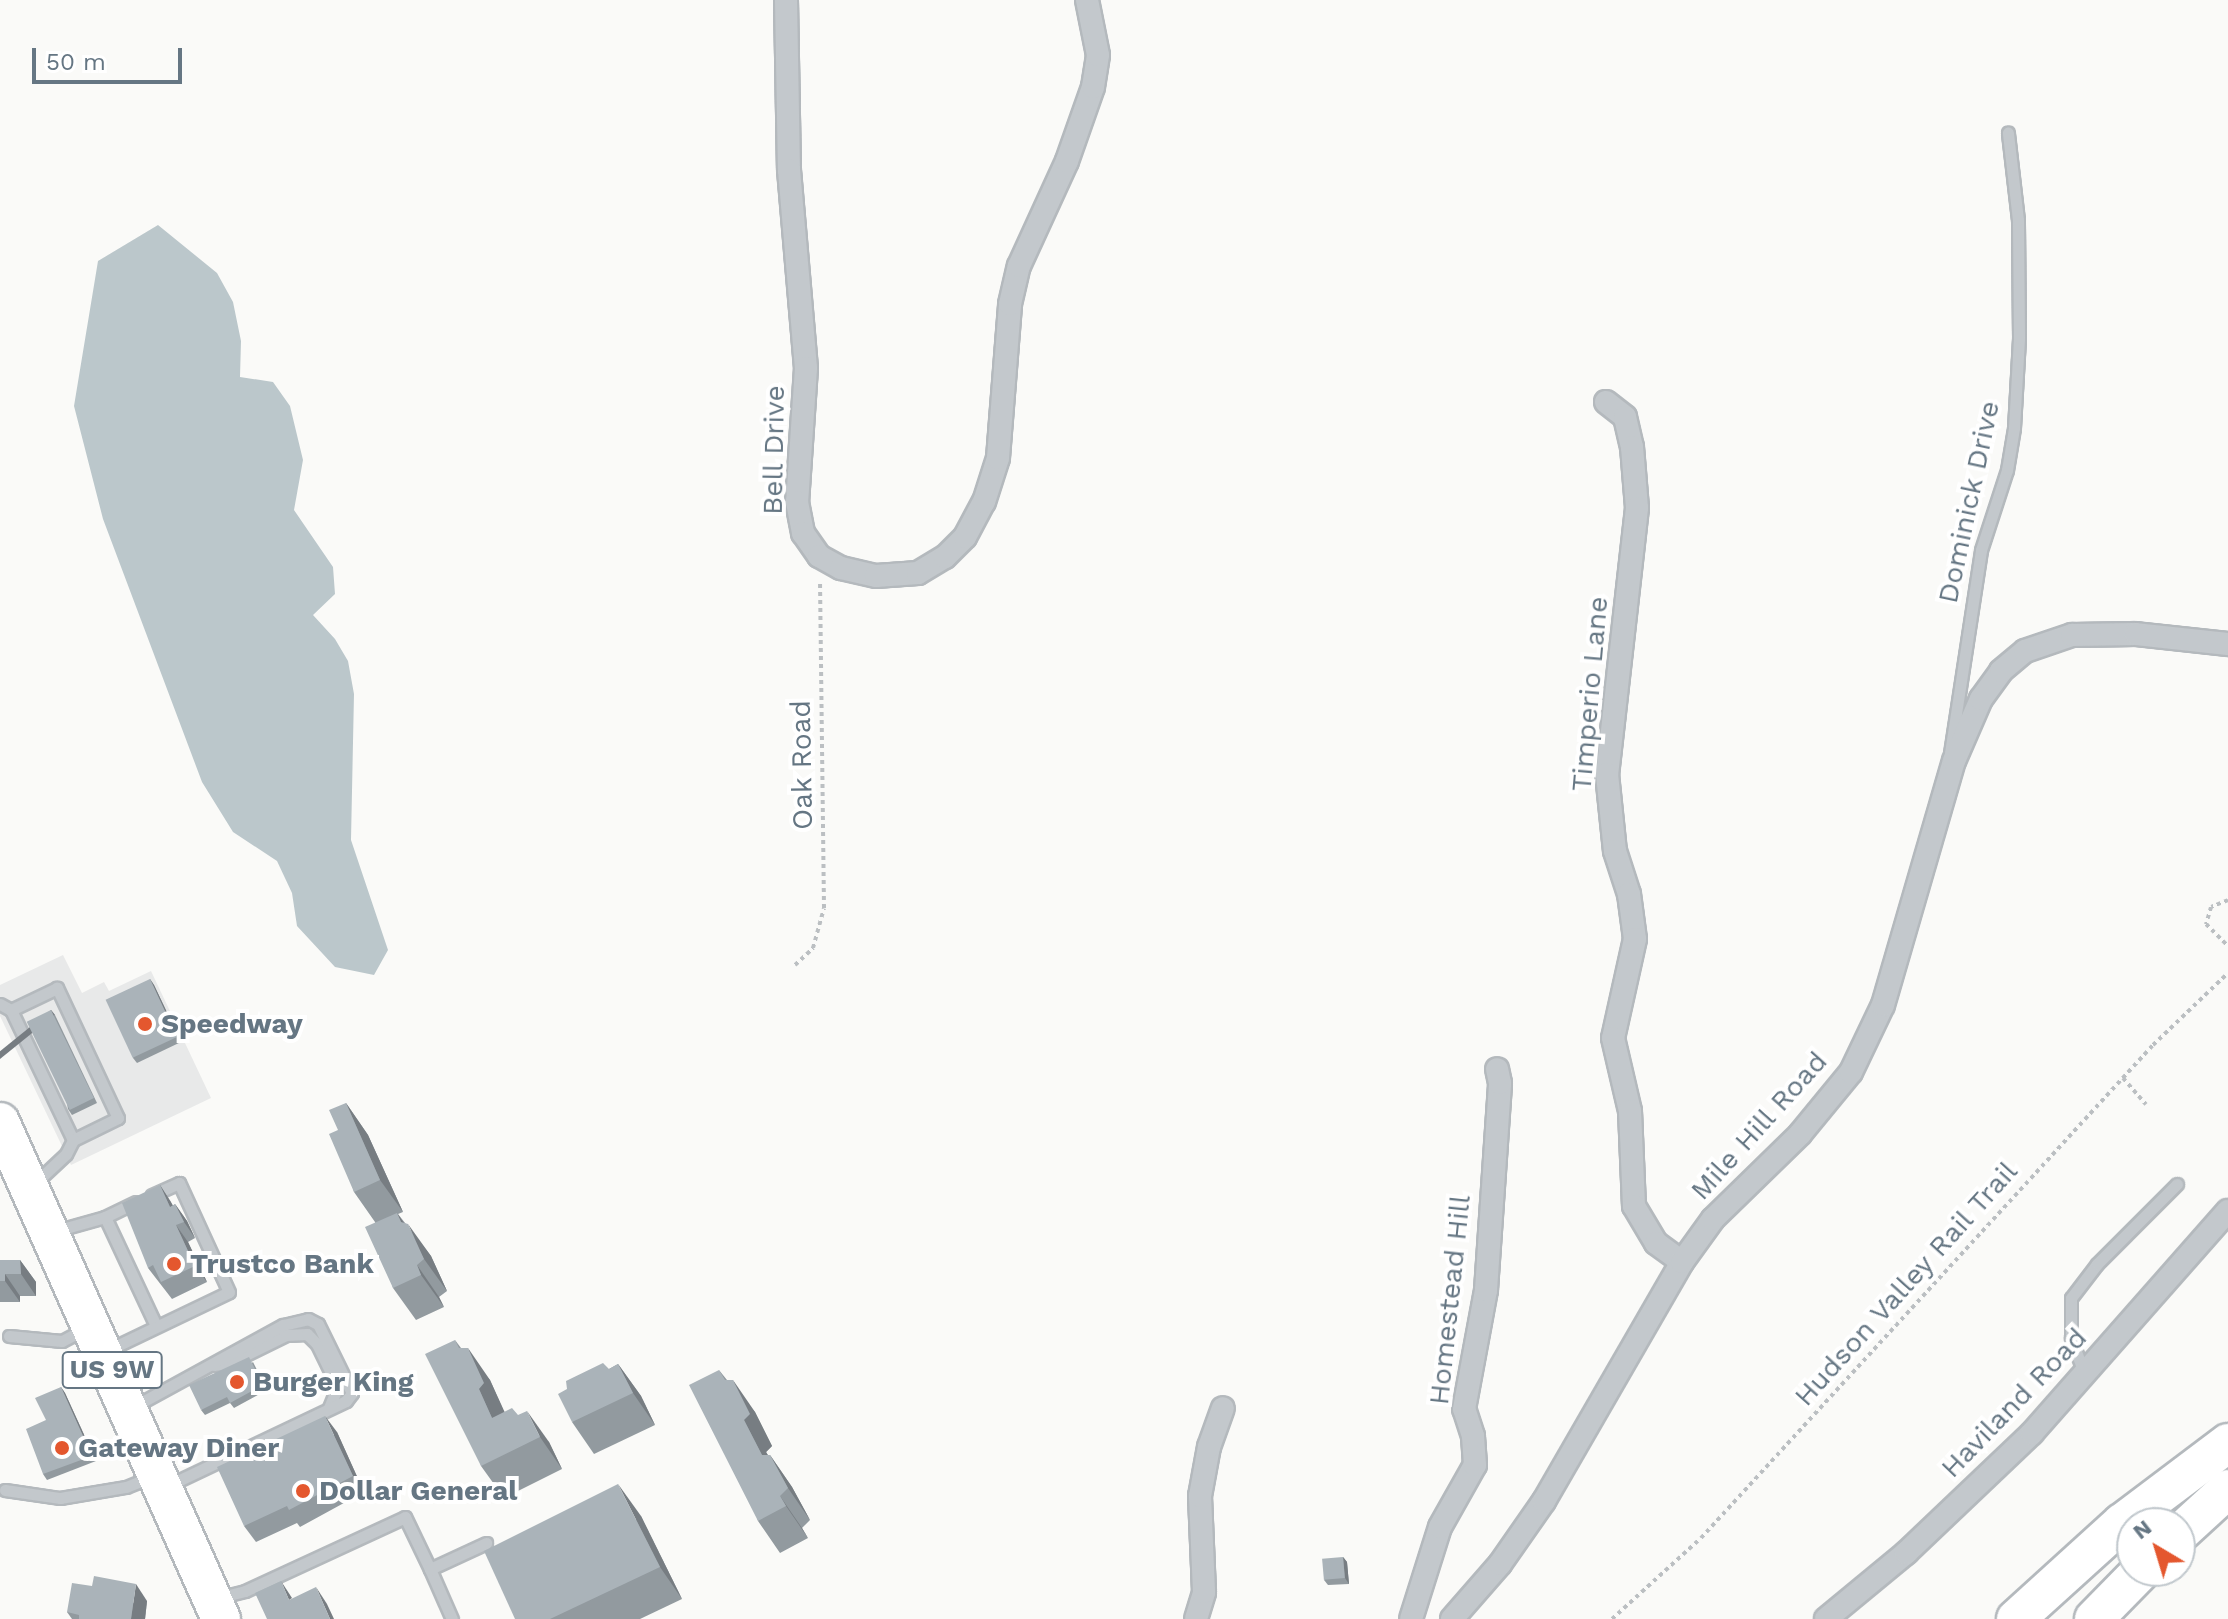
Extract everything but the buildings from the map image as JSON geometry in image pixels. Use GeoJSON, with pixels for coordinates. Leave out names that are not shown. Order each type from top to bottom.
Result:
{"type":"FeatureCollection","features":[{"type":"Feature","properties":{"kind":"highway","name":"US 9W"},"geometry":{"type":"LineString","coordinates":[[0,1122],[20,1175],[50,1233],[217,1609]]}},
{"type":"Feature","properties":{"kind":"highway"},"geometry":{"type":"LineString","coordinates":[[2016,1619],[2122,1523],[2228,1443]]}},
{"type":"Feature","properties":{"kind":"highway"},"geometry":{"type":"LineString","coordinates":[[2196,1518],[2228,1489]]}},
{"type":"Feature","properties":{"kind":"highway"},"geometry":{"type":"LineString","coordinates":[[2094,1619],[2125,1587]]}},
{"type":"Feature","properties":{"kind":"street","name":"Bell Drive"},"geometry":{"type":"LineString","coordinates":[[786,0],[787,129],[806,368],[797,502],[803,533],[819,556]]}},
{"type":"Feature","properties":{"kind":"street"},"geometry":{"type":"LineString","coordinates":[[819,556],[841,568],[876,576],[918,573],[945,557],[965,537],[984,502],[998,458],[1010,304],[1019,266],[1067,161],[1093,87],[1098,55],[1087,0]]}},
{"type":"Feature","properties":{"kind":"street","name":"Timperio Lane"},"geometry":{"type":"LineString","coordinates":[[1606,402],[1625,417],[1632,447],[1637,508],[1607,774],[1615,851],[1629,894],[1635,939],[1613,1038],[1630,1111],[1634,1206],[1656,1243],[1682,1262]]}},
{"type":"Feature","properties":{"kind":"street","name":"Mile Hill Road"},"geometry":{"type":"LineString","coordinates":[[1452,1619],[1500,1564],[1544,1501],[1682,1262],[1713,1219],[1818,1114],[1863,1050],[1890,981],[1945,785],[1971,719],[1991,683],[2013,660],[2040,644],[2072,635],[2111,633],[2228,644]]}},
{"type":"Feature","properties":{"kind":"street","name":"Homestead Hill"},"geometry":{"type":"LineString","coordinates":[[1411,1619],[1440,1527],[1475,1465],[1473,1436],[1464,1409],[1486,1290],[1500,1083],[1497,1069]]}},
{"type":"Feature","properties":{"kind":"street","name":"Haviland Road"},"geometry":{"type":"LineString","coordinates":[[1826,1619],[1974,1491],[2085,1375],[2228,1211]]}},
{"type":"Feature","properties":{"kind":"street"},"geometry":{"type":"LineString","coordinates":[[1196,1619],[1204,1592],[1200,1496],[1209,1447],[1223,1408]]}},
{"type":"Feature","properties":{"kind":"lane","name":"Dominick Drive"},"geometry":{"type":"LineString","coordinates":[[1945,785],[1979,563],[1987,526],[2007,470],[2014,428],[2019,338],[2018,220],[2008,133]]}},
{"type":"Feature","properties":{"kind":"lane"},"geometry":{"type":"LineString","coordinates":[[20,1175],[66,1154],[73,1140],[118,1118],[57,988],[6,1007],[73,1140]]}},
{"type":"Feature","properties":{"kind":"lane"},"geometry":{"type":"LineString","coordinates":[[9,1336],[62,1341],[98,1339],[156,1326],[229,1292],[179,1183],[105,1217],[50,1233]]}},
{"type":"Feature","properties":{"kind":"lane"},"geometry":{"type":"LineString","coordinates":[[2085,1375],[2071,1338],[2071,1298],[2097,1264],[2177,1184]]}},
{"type":"Feature","properties":{"kind":"lane"},"geometry":{"type":"LineString","coordinates":[[105,1217],[156,1326]]}},
{"type":"Feature","properties":{"kind":"lane"},"geometry":{"type":"LineString","coordinates":[[5,1490],[60,1498],[160,1481],[346,1401],[352,1393],[314,1321],[300,1320],[283,1325],[205,1366],[129,1410]]}},
{"type":"Feature","properties":{"kind":"lane"},"geometry":{"type":"LineString","coordinates":[[205,1366],[229,1363],[286,1335],[307,1334],[317,1344],[334,1383],[329,1408]]}},
{"type":"Feature","properties":{"kind":"lane"},"geometry":{"type":"LineString","coordinates":[[217,1609],[245,1591],[405,1517],[452,1619]]}},
{"type":"Feature","properties":{"kind":"lane"},"geometry":{"type":"LineString","coordinates":[[430,1569],[486,1543]]}},
{"type":"Feature","properties":{"kind":"path","name":"Oak Road"},"geometry":{"type":"LineString","coordinates":[[795,965],[813,948],[824,908],[819,556]]}},
{"type":"Feature","properties":{"kind":"path"},"geometry":{"type":"LineString","coordinates":[[2228,900],[2211,907],[2206,924],[2228,946]]}},
{"type":"Feature","properties":{"kind":"path","name":"Hudson Valley Rail Trail"},"geometry":{"type":"LineString","coordinates":[[1612,1619],[1701,1538],[2123,1078],[2228,973]]}},
{"type":"Feature","properties":{"kind":"path"},"geometry":{"type":"LineString","coordinates":[[2123,1078],[2146,1104]]}},
{"type":"Feature","properties":{"kind":"shaded area"},"geometry":{"type":"Polygon","coordinates":[[[158,225],[217,273],[233,302],[241,341],[240,377],[273,382],[290,406],[303,460],[294,510],[333,567],[335,594],[313,615],[335,639],[348,661],[354,694],[351,840],[388,950],[374,975],[335,967],[297,926],[292,893],[277,861],[233,832],[202,782],[103,519],[74,406],[98,261],[158,225]]]}},
{"type":"Feature","properties":{"kind":"shaded area"},"geometry":{"type":"Polygon","coordinates":[[[63,955],[82,993],[104,982],[109,991],[151,971],[211,1098],[71,1165],[0,1016],[0,985],[63,955]]]}},
{"type":"Feature","properties":{"kind":"place","name":"Speedway"},"geometry":{"type":"Point","coordinates":[145,1024]}},
{"type":"Feature","properties":{"kind":"place","name":"Trustco Bank"},"geometry":{"type":"Point","coordinates":[174,1264]}},
{"type":"Feature","properties":{"kind":"place","name":"Burger King"},"geometry":{"type":"Point","coordinates":[237,1382]}},
{"type":"Feature","properties":{"kind":"place","name":"Gateway Diner"},"geometry":{"type":"Point","coordinates":[62,1448]}},
{"type":"Feature","properties":{"kind":"place","name":"Dollar General"},"geometry":{"type":"Point","coordinates":[303,1491]}}]}
